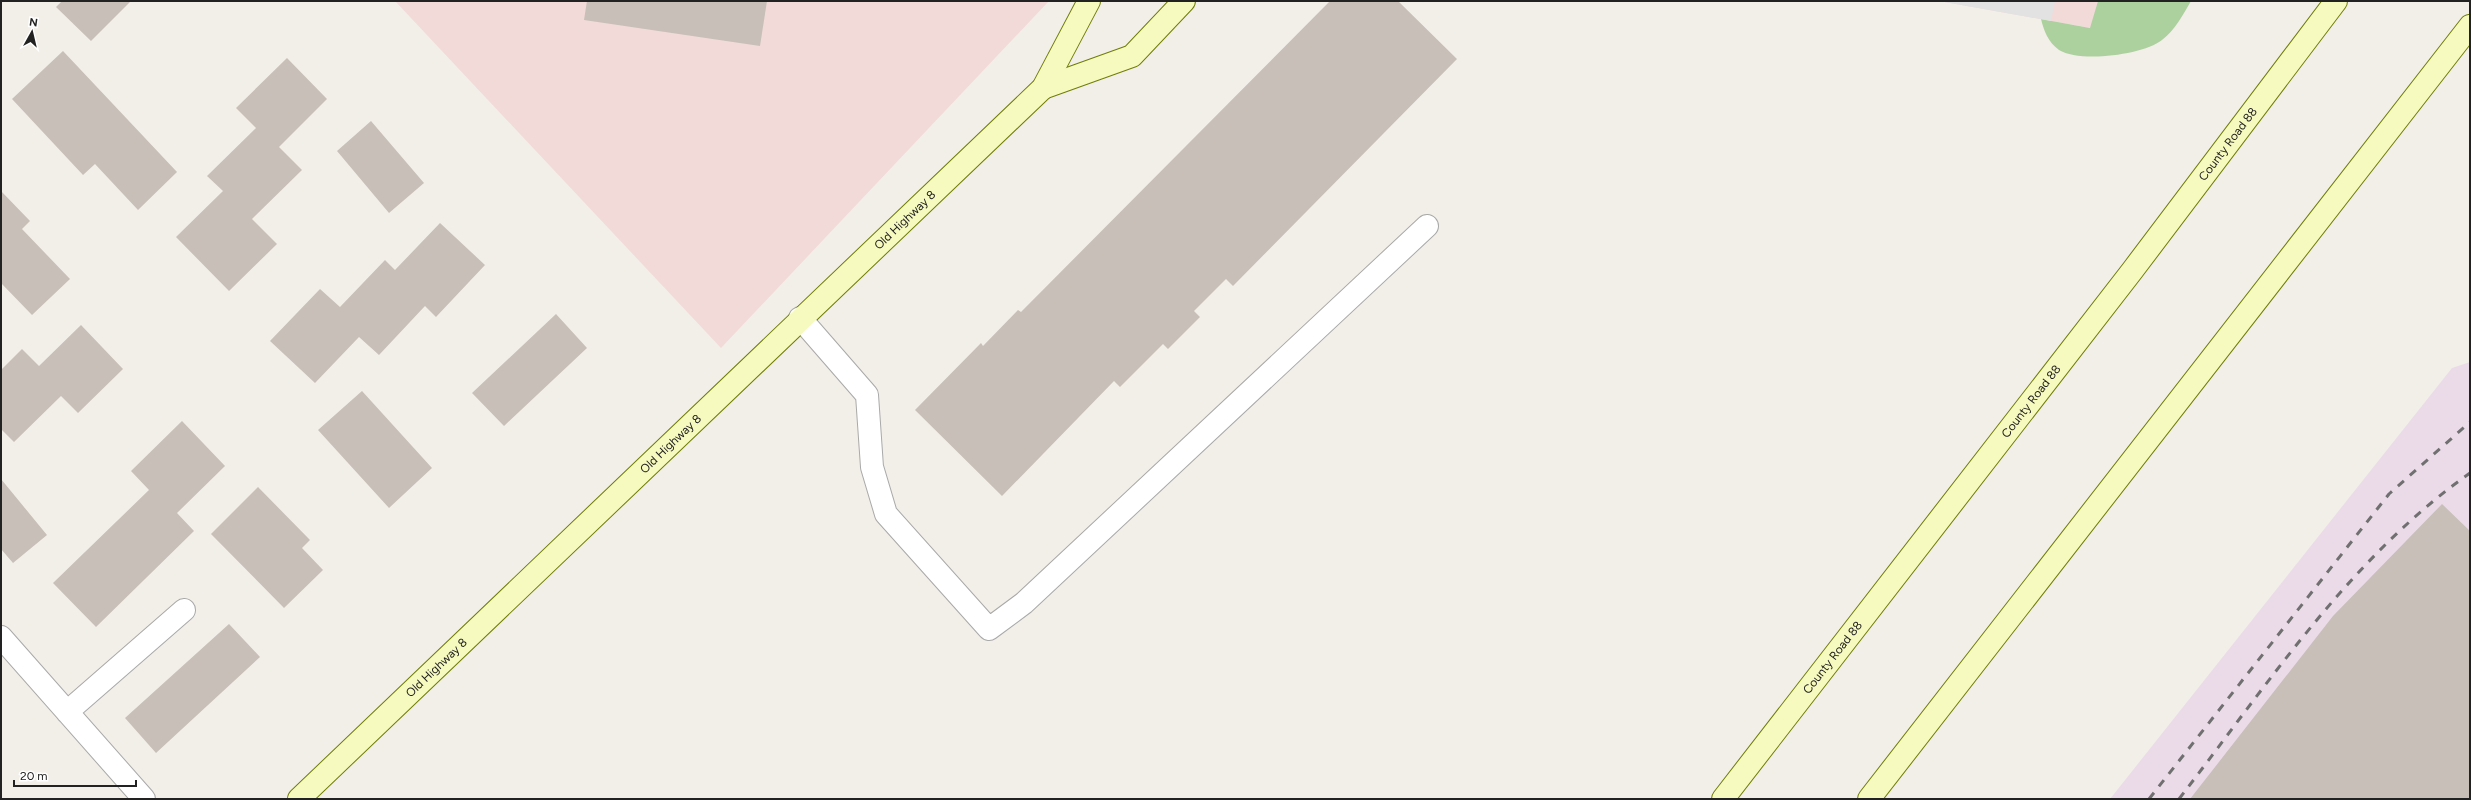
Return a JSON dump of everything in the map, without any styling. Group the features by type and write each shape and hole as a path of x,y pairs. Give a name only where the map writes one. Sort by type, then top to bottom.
{"main road":[{"name":"Old Highway 8","path":"298,799 800,318 1043,88 1089,1"},
{"name":"Old Highway 8","path":"1043,88 1132,56 1184,1"},
{"name":"County Road 88","path":"1723,799 2132,271 2336,1"},
{"path":"1869,799 2470,26"}],"lane":[{"path":"800,318 867,395 872,467 886,514 989,629 1029,598 1427,226"},
{"path":"67,712 184,610"},
{"path":"1,637 144,799"}],"shaded area":[{"path":"395,1 1049,1 721,348"},
{"path":"1939,1 2098,1 2091,28"},
{"path":"1939,1 2055,1 2051,21"},
{"path":"2470,362 2470,799 2110,799 2452,368"}],"green space":[{"path":"2098,1 2191,1 2167,36 2153,45 2141,50 2111,56 2096,57 2069,54 2055,47 2047,36 2041,19 2090,28"}],"building":[{"path":"62,1 131,1 91,41 56,7"},
{"path":"587,1 767,1 760,46 584,20"},
{"path":"1330,1 1398,1 1457,59 1233,286 1226,279 1194,311 1200,317 1168,349 1163,344 1120,387 1114,381 1002,496 915,410 981,343 983,346 1018,310 1021,312"},
{"path":"63,51 177,172 138,210 95,164 83,175 12,99"},
{"path":"287,58 327,99 279,147 302,170 252,219 277,244 229,291 176,237 223,191 207,176 256,128 236,108"},
{"path":"371,121 424,183 389,213 337,151"},
{"path":"1,191 30,221 22,229 70,279 32,315 1,283"},
{"path":"440,223 485,265 436,317 425,306 379,355 359,337 315,383 270,341 320,289 340,307 385,260 395,270"},
{"path":"556,314 587,348 504,426 472,393"},
{"path":"81,325 123,369 78,413 61,396 14,442 1,429 1,370 22,349 39,366"},
{"path":"362,391 432,468 389,508 318,430"},
{"path":"182,421 225,466 177,513 194,531 96,627 53,583 149,490 131,471"},
{"path":"1,479 47,535 13,563 1,549"},
{"path":"258,487 310,540 302,548 323,570 284,608 211,534"},
{"path":"2442,504 2470,531 2470,799 2190,799 2333,616"},
{"path":"229,624 260,657 156,753 125,718"}],"railway":[{"path":"2149,799 2389,494 2470,422"},
{"path":"2179,799 2278,668 2349,583 2387,543 2427,506 2470,473"}]}
